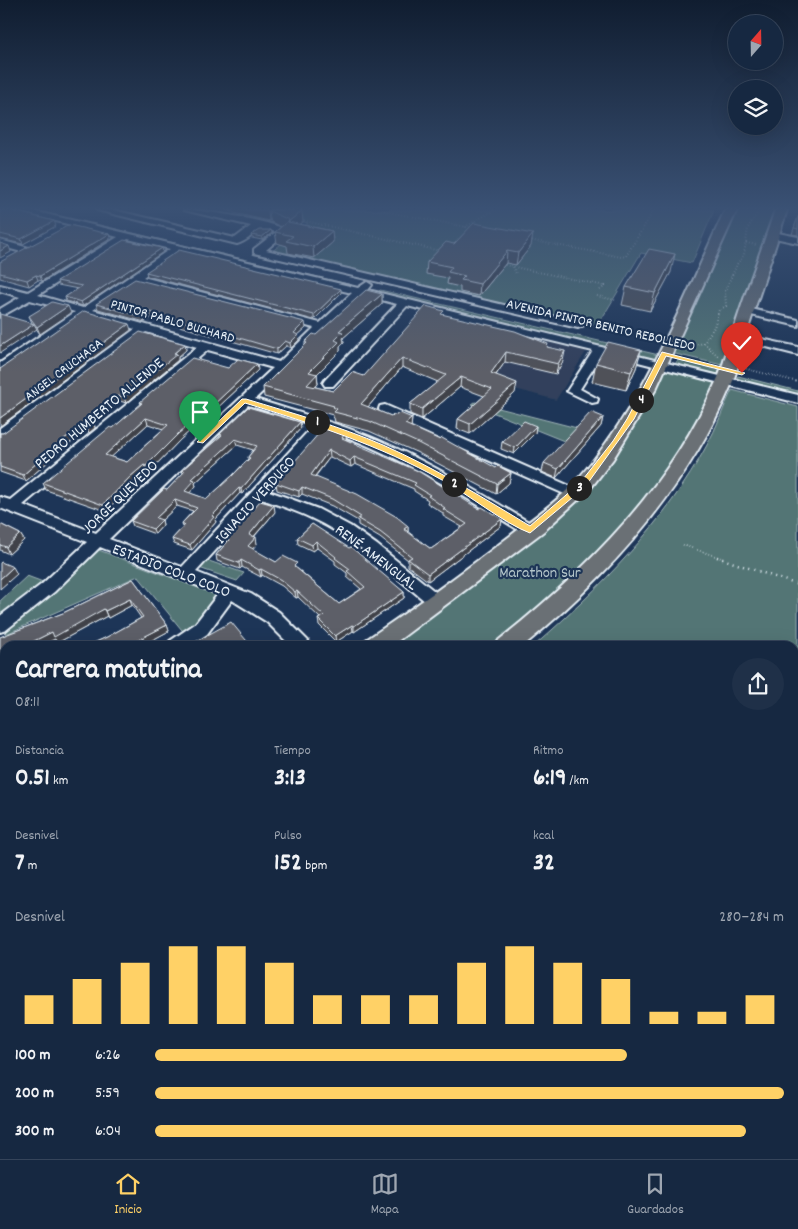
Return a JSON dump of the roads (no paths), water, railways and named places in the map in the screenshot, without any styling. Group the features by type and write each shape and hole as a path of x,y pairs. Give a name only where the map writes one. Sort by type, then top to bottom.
{"main road":[{"path":"381,641 436,602 530,530 574,493 623,431 664,354 706,264"},
{"path":"513,641 570,593 644,517 670,482 697,440 730,370 739,336 763,264"}],"street":[{"path":"0,314 81,264"},
{"path":"0,368 155,264"},
{"name":"AVENIDA PINTOR BENITO REBOLLEDO","path":"253,264 637,347"},
{"name":"AVENIDA PINTOR BENITO REBOLLEDO","path":"273,264 363,288 405,302 460,315 457,322 569,349 580,344 600,349 664,354 798,388"},
{"path":"315,264 578,325"},
{"path":"134,278 322,327"},
{"name":"PINTOR PABLO BUCHARD","path":"0,288 280,366"},
{"name":"JORGE QUEVEDO","path":"0,625 38,597 363,288"},
{"path":"329,383 405,302"},
{"path":"747,311 798,323"},
{"name":"ANGEL CRUCHAGA","path":"0,434 144,328"},
{"path":"739,336 798,351"},
{"name":"PEDRO HUMBERTO ALLENDE","path":"6,504 206,345"},
{"path":"592,399 573,391 600,349"},
{"name":"AVENIDA PINTOR BENITO REBOLLEDO","path":"730,370 798,399"},
{"path":"244,400 322,424 374,444 432,471 530,530"},
{"path":"385,409 574,493"},
{"name":"IGNACIO VERDUGO","path":"186,573 322,424"},
{"name":"RENÉ AMENGUAL","path":"259,493 311,512 343,528 436,602"},
{"name":"ESTADIO COLO COLO","path":"6,504 229,591 252,602 273,617 297,641"},
{"path":"183,641 201,629 229,591"}],"park label":[{"name":"Marathon Sur","path":"540,571"}]}
